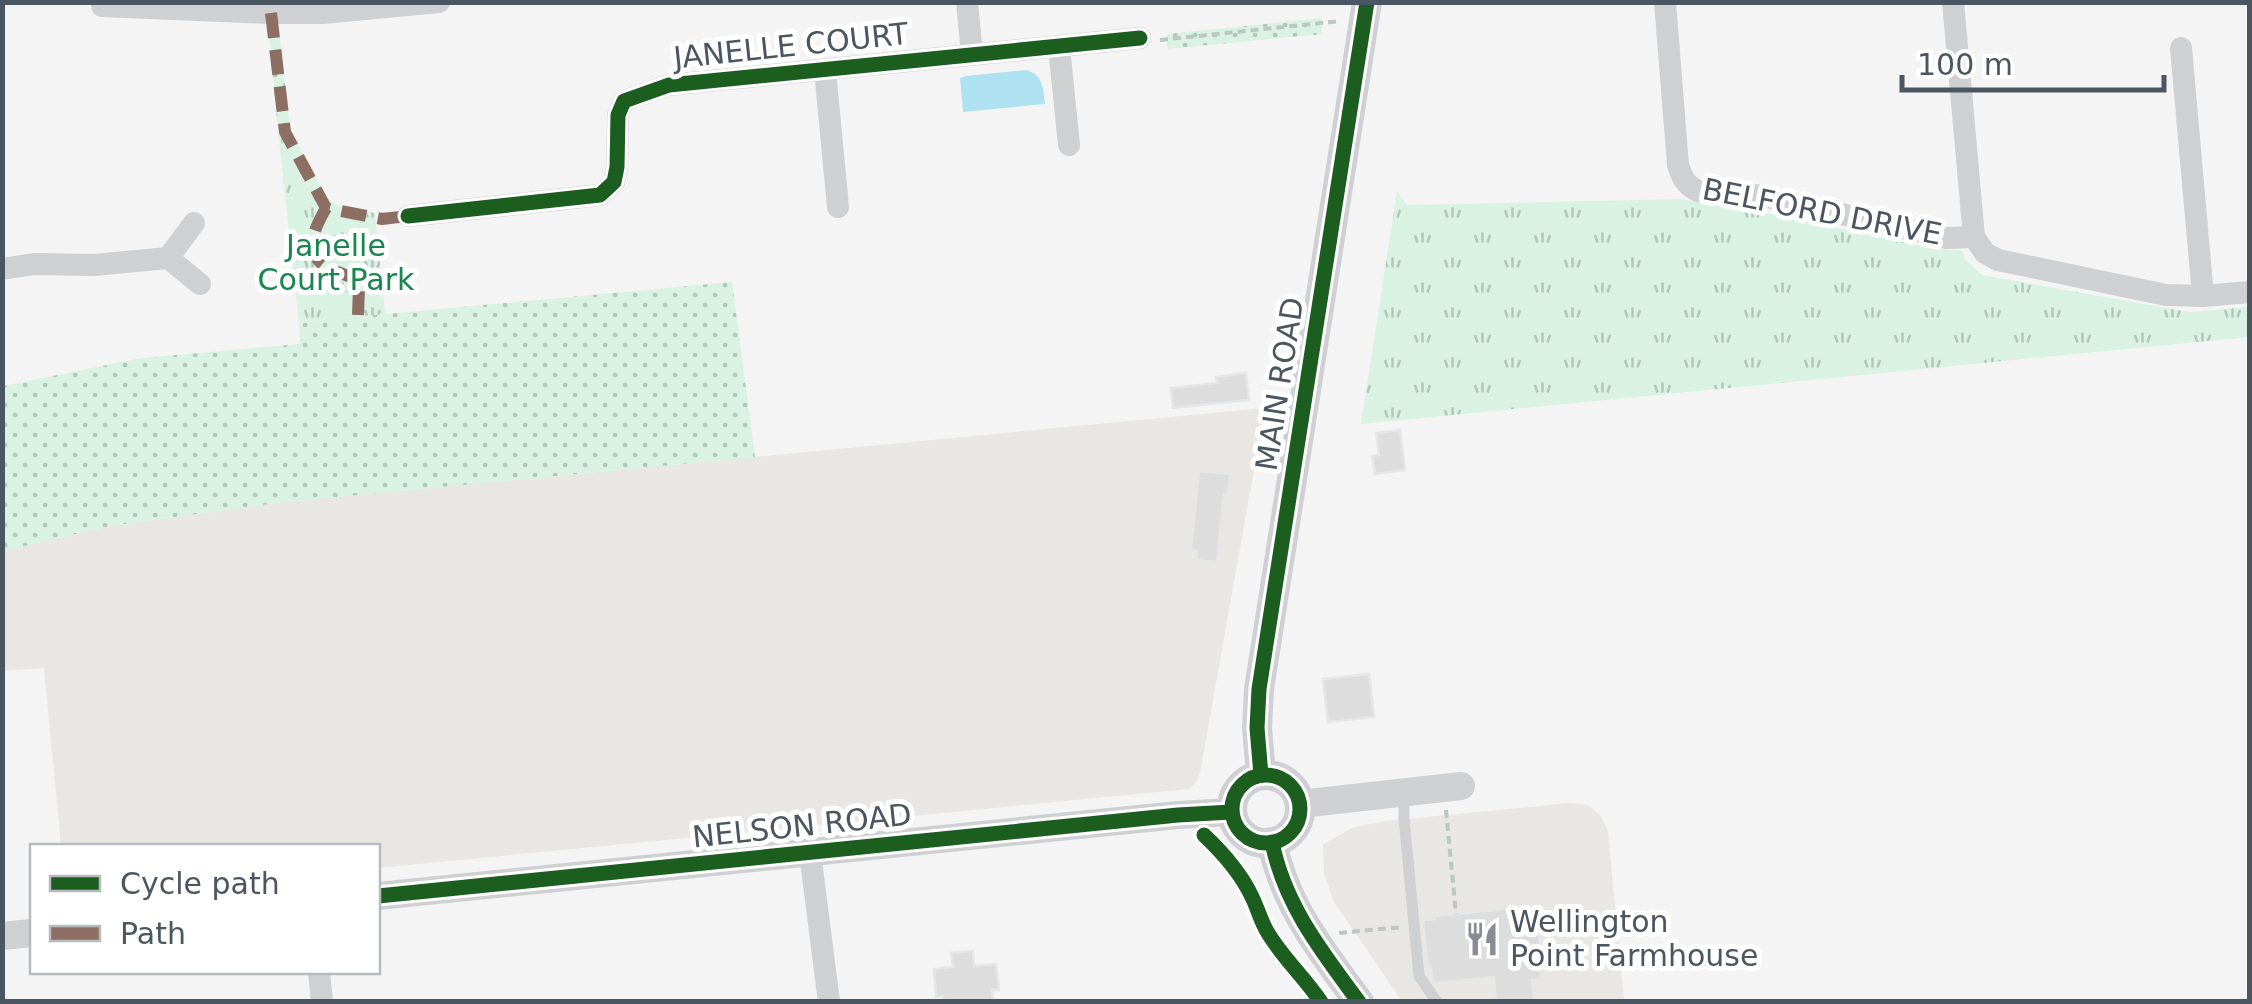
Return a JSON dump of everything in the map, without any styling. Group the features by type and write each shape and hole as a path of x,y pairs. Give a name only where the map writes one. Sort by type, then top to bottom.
{"main road":[{"name":"MAIN ROAD","path":"1261,775 1259,689 1367,2"},
{"path":"1261,775 1282,778 1300,804 1296,824 1282,839 1272,842 1250,839 1240,832 1231,812 1236,792 1251,778 1261,775"},
{"path":"1272,842 1290,900 1359,1002"}],"street":[{"path":"102,6 306,13 438,2"},
{"path":"967,2 972,55"},
{"name":"BELFORD DRIVE","path":"1665,2 1678,165 1689,187 1764,196 1946,238 1974,238 1985,253 1998,260 2166,295 2250,292"},
{"path":"1953,2 1974,238"},
{"name":"JANELLE COURT","path":"408,216 600,195 614,182 618,115 624,100 669,85 1140,38"},
{"path":"1058,47 1070,145"},
{"path":"2181,48 2203,296"},
{"path":"825,70 838,208"},
{"path":"168,258 194,223"},
{"path":"2,270 34,264 94,265 168,258 200,284"},
{"path":"1300,804 1404,793 1454,798"},
{"name":"NELSON ROAD","path":"380,896 1231,812"},
{"path":"810,853 829,1002"},
{"path":"2,936 30,933"},
{"path":"319,974 322,1002"}],"lane":[{"path":"1404,793 1419,976 1437,1002"}],"path":[{"path":"1140,38 1158,40 1341,21"},
{"path":"1454,798 1456,914"},
{"path":"1204,835 1227,857 1252,894 1274,943 1321,1002"},
{"path":"1338,933 1414,926"}],"shaded area":[{"path":"1265,408 1200,773 1189,789 380,868 380,844 61,844 44,668 3,671 2,551 110,526 284,502"},
{"path":"1569,803 1588,805 1601,816 1608,831 1624,1001 1402,1001 1334,902 1324,873 1323,845 1351,828 1385,821"}],"green space":[{"path":"1322,18 1322,34 1168,49 1166,34"},
{"path":"279,30 290,130 278,131 269,31"},
{"name":"Janelle Court Park","path":"290,130 326,196 336,205 375,213 385,314 299,322 278,131"},
{"path":"1397,191 1407,205 1681,199 1761,212 1931,248 1963,251 1965,259 1982,275 2189,312 2249,307 2249,337 1361,424"},
{"path":"732,282 755,457 284,502 110,526 3,551 3,386 142,358 300,344 299,322"}],"water":[{"path":"1026,70 1039,78 1045,104 963,112 960,78"}],"building":[{"path":"1246,373 1249,400 1173,408 1171,388 1217,383 1216,377"},
{"path":"1400,430 1405,470 1375,474 1372,456 1379,455 1376,433"},
{"path":"1199,471 1230,474 1228,494 1224,494 1217,562 1196,560 1197,551 1191,550"},
{"path":"1369,674 1374,717 1328,722 1323,679"},
{"name":"Wellington Point Farmhouse","path":"1536,906 1541,979 1532,980 1534,1000 1496,1002 1494,977 1435,983 1432,979 1423,920"},
{"path":"973,951 974,966 996,964 999,990 992,990 993,1002 943,1002 943,996 936,997 934,969 953,967 951,953"}],"marked path":[{"path":"271,13 285,132 326,208 382,219 408,216"},
{"path":"326,208 313,238 314,253 325,266 356,280 358,315"}],"cycle path":[{"path":"1261,775 1259,689 1367,2"},
{"path":"408,216 600,195 614,182 618,115 624,101 669,85 1140,38"},
{"path":"1266,775 1290,785 1300,809 1290,833 1266,843 1242,833 1232,809 1242,785 1266,775"},
{"path":"380,896 1231,812"},
{"path":"1204,835 1237,872 1268,933 1321,1002"},
{"path":"1272,842 1295,907 1359,1002"}],"place":[{"name":"Wellington Point Farmhouse","path":"1482,939"}]}
